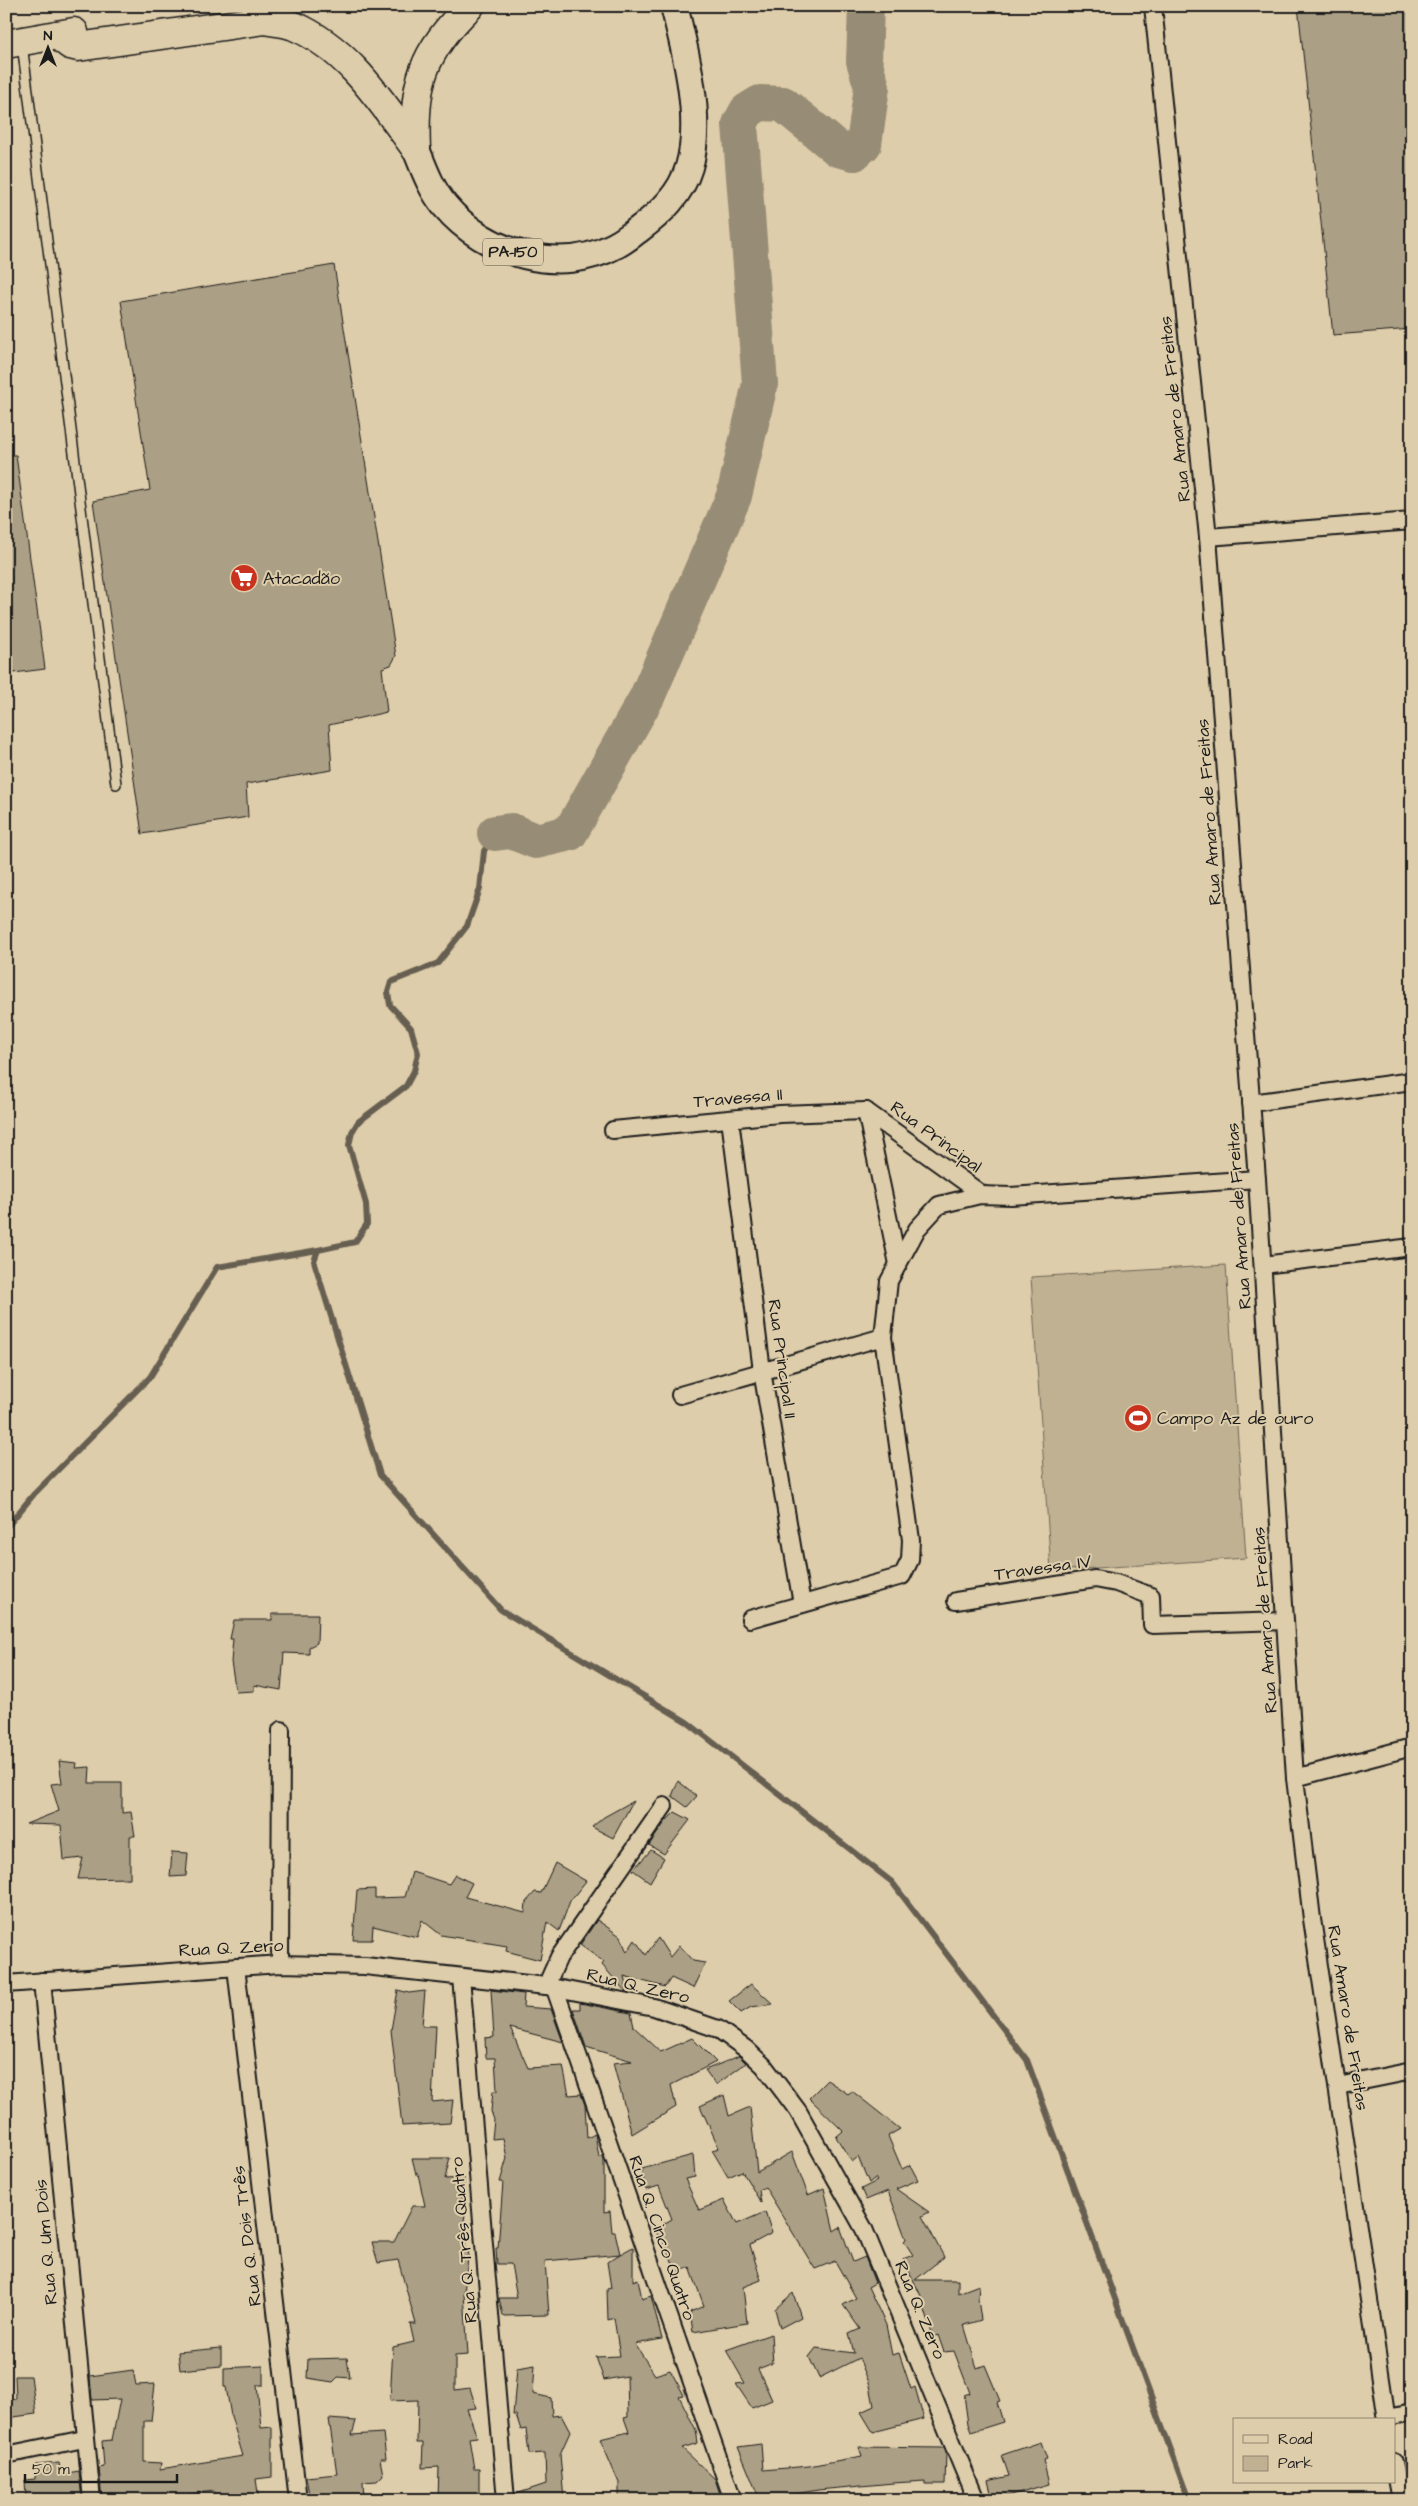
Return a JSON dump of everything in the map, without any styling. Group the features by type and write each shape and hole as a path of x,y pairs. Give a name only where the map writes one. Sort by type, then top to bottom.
{"highway":[{"path":"14,42 224,6"},
{"path":"416,149 415,108 424,67 446,31 470,6"},
{"path":"56,35 78,47 264,20 293,25 320,40 348,64 368,85 416,149"}],"main road":[{"name":"PA-150","path":"416,149 433,188 459,221 494,245 513,252 555,259 583,256 616,245 668,206 683,184 694,146 694,112 684,46 674,6"}],"street":[{"name":"Rua Amaro de Freitas","path":"1153,6 1208,537 1257,1179 1295,1778 1312,1919 1387,2418"},
{"path":"1208,537 1412,521"},
{"path":"1251,1104 1412,1081"},
{"path":"866,1111 898,1264"},
{"name":"Travessa II","path":"613,1130 730,1119 866,1111"},
{"name":"Rua Principal","path":"866,1111 983,1195"},
{"name":"Rua Principal II","path":"730,1119 762,1371 802,1604"},
{"path":"750,1618 902,1576 910,1560 911,1540 882,1337 889,1282 917,1229 939,1205 983,1195 1011,1196 1257,1179"},
{"path":"1263,1265 1412,1247"},
{"path":"680,1394 882,1337"},
{"name":"Travessa IV","path":"956,1601 1095,1579 1116,1583 1151,1596 1152,1625 1285,1621"},
{"path":"280,1964 281,1730"},
{"path":"1295,1778 1412,1747"},
{"path":"551,1987 559,1957 664,1806"},
{"name":"Rua Q. Zero","path":"6,1984 280,1964 365,1966 551,1987 654,2007 718,2029 746,2049 764,2066 798,2111 864,2229 976,2500"},
{"name":"Rua Q. Dois Três","path":"236,1968 298,2500"},
{"name":"Rua Q. Três Quatro","path":"461,1977 506,2500"},
{"name":"Rua Q. Um Dois","path":"42,1981 84,2438 92,2500"},
{"name":"Rua Q. Cinco Quatro","path":"551,1987 733,2500"},
{"path":"1338,2086 1412,2071"},
{"path":"1391,2418 1412,2413"},
{"path":"6,2455 84,2438"},
{"path":"1396,2473 1401,2500"}],"lane":[{"path":"14,42 116,784"}],"green space":[{"name":"Campo Az de ouro","path":"1226,1265 1246,1558 1051,1571 1031,1277"}],"building":[{"path":"1298,6 1412,6 1412,329 1333,335"},
{"name":"Atacadão","path":"334,265 396,656 391,665 382,668 387,712 329,725 332,770 246,784 248,817 142,834 93,501 150,490 121,301"},
{"path":"6,455 16,455 45,669 6,674"},
{"path":"272,1614 318,1614 317,1643 309,1647 309,1654 284,1653 281,1690 254,1685 254,1691 236,1692 231,1662 233,1639 230,1639 234,1620 272,1620"},
{"path":"59,1761 77,1763 76,1768 90,1767 89,1783 122,1783 122,1813 131,1812 135,1836 130,1836 130,1878 78,1879 83,1858 64,1860 61,1825 26,1824 59,1811 51,1784 62,1783"},
{"path":"678,1781 697,1796 687,1807 672,1796"},
{"path":"633,1801 613,1838 592,1827 604,1817"},
{"path":"675,1812 690,1820 664,1854 649,1845"},
{"path":"651,1850 664,1858 650,1882 633,1870"},
{"path":"172,1852 188,1853 186,1876 170,1877"},
{"path":"555,1863 586,1881 570,1901 559,1931 547,1922 540,1960 506,1951 507,1946 441,1935 422,1920 417,1937 373,1926 372,1940 353,1940 357,1890 375,1889 375,1898 405,1897 412,1872 449,1884 455,1875 472,1883 465,1897 525,1913 526,1902 535,1892 541,1893"},
{"path":"597,1920 620,1936 627,1952 635,1940 646,1955 658,1938 670,1957 679,1946 693,1961 705,1963 693,1988 671,1978 665,1987 624,1976 627,1992 625,1991 602,1965 604,1962 580,1945"},
{"path":"751,1984 773,2004 751,2007 741,2013 729,2001"},
{"path":"398,1990 409,1993 425,1991 422,2026 436,2026 432,2102 453,2100 450,2123 402,2126 391,2030"},
{"path":"491,1990 524,1994 523,2007 551,2009 563,2042 510,2028 528,2068 563,2066 569,2095 581,2094 585,2105 587,2138 595,2134 599,2157 603,2157 604,2161 604,2212 610,2211 612,2232 615,2232 620,2254 545,2261 549,2315 503,2316 499,2298 517,2298 511,2264 497,2264 496,2248 498,2248 503,2182 500,2182 507,2158 503,2138 492,2139 494,2120 491,2111 493,2091 497,2091 495,2058 486,2058 485,2038 494,2037"},
{"path":"580,2003 631,2013 634,2027 661,2052 692,2038 716,2062 671,2085 676,2107 632,2134 613,2063 632,2061 586,2047 573,2009 580,2009"},
{"path":"739,2056 746,2063 716,2085 705,2070"},
{"path":"827,2080 848,2094 852,2091 900,2129 888,2136 902,2169 910,2165 918,2180 896,2189 929,2212 922,2216 944,2257 915,2280 958,2280 958,2293 979,2285 978,2299 981,2320 964,2325 977,2368 985,2365 1000,2401 997,2402 1003,2422 971,2432 964,2395 970,2393 954,2351 944,2352 938,2335 933,2337 924,2307 926,2306 903,2259 913,2255 904,2241 906,2239 888,2191 866,2200 861,2189 877,2181 875,2178 869,2183 858,2157 852,2162 836,2137 843,2131 809,2098"},
{"path":"724,2095 729,2116 750,2107 757,2172 792,2152 808,2195 824,2188 834,2231 840,2227 853,2262 865,2257 875,2283 868,2287 886,2325 892,2355 899,2353 911,2389 915,2387 924,2419 873,2432 861,2412 874,2406 870,2385 859,2358 819,2378 809,2357 816,2348 854,2353 849,2334 860,2329 843,2305 856,2298 835,2261 815,2269 765,2187 759,2190 761,2203 742,2171 728,2177 712,2150 719,2148 700,2106"},
{"path":"693,2155 695,2177 685,2179 699,2210 724,2200 737,2224 765,2212 772,2233 750,2245 761,2280 743,2287 747,2323 693,2332 690,2312 704,2306 690,2267 677,2273 663,2240 656,2233 660,2231 658,2227 672,2219 659,2186 646,2190 641,2169"},
{"path":"412,2158 450,2158 445,2179 464,2178 463,2205 466,2205 462,2238 466,2238 465,2249 469,2249 464,2293 468,2355 455,2356 455,2390 470,2388 476,2408 467,2409 477,2437 469,2438 474,2469 479,2469 479,2500 438,2500 439,2467 422,2468 423,2443 417,2443 418,2400 390,2401 393,2347 414,2342 410,2324 416,2324 398,2260 378,2263 372,2242 394,2242 412,2206 425,2206 418,2174 416,2174"},
{"path":"633,2247 633,2281 638,2279 642,2299 651,2296 662,2339 635,2344 655,2375 670,2370 684,2395 679,2396 696,2430 698,2443 682,2448 715,2479 722,2500 619,2500 619,2483 600,2439 629,2432 624,2418 628,2417 627,2376 604,2380 596,2357 620,2356 614,2318 608,2320 607,2289 611,2288 607,2262"},
{"path":"793,2293 801,2317 780,2328 775,2309"},
{"path":"771,2334 773,2363 758,2369 772,2400 752,2408 736,2384 745,2383 726,2350"},
{"path":"221,2348 221,2366 180,2370 178,2352"},
{"path":"347,2358 350,2378 338,2377 333,2382 307,2378 308,2359"},
{"path":"535,2365 533,2394 551,2398 552,2416 561,2415 570,2432 560,2454 564,2500 516,2500 516,2494 546,2484 545,2453 529,2454 526,2429 521,2430 516,2415 513,2415 517,2368"},
{"path":"263,2366 263,2385 257,2385 261,2428 272,2427 272,2477 256,2479 259,2500 217,2500 214,2491 190,2494 189,2500 102,2500 99,2468 104,2467 102,2441 112,2440 120,2399 92,2400 90,2376 133,2370 136,2385 155,2384 151,2421 144,2421 144,2462 161,2463 160,2469 243,2456 231,2416 226,2387 224,2387 224,2368"},
{"path":"15,2376 31,2376 36,2414 6,2418 6,2400 16,2399"},
{"path":"329,2419 356,2421 352,2435 383,2433 386,2459 380,2459 383,2475 377,2481 363,2482 364,2500 310,2500 306,2477 337,2474"},
{"path":"1041,2442 1047,2459 1043,2460 1049,2484 993,2500 988,2481 1009,2476 1002,2455"},
{"path":"761,2444 763,2470 809,2466 862,2456 859,2447 944,2448 946,2453 945,2484 925,2484 925,2481 893,2483 818,2490 760,2500 738,2447"},
{"path":"59,2463 61,2474 79,2471 82,2500 26,2500 25,2480 35,2479 36,2465"}],"waterway":[{"path":"495,833 511,831 536,841 570,833 647,697 734,496 760,384 740,124 747,111 760,103 783,104 838,149 854,153 864,144 872,87 864,61 866,6"},
{"path":"495,833 484,851 480,889 467,926 438,963 391,982 388,992 390,1005 411,1028 418,1053 414,1071 406,1086 358,1122 352,1132 349,1145 366,1204 367,1224 355,1242 318,1250 314,1261 380,1475 501,1610 687,1722 892,1882 1027,2060 1189,2500"},
{"path":"6,1528 34,1494 150,1377 217,1267 318,1250"}],"place":[{"name":"Atacadão","path":"244,578"},
{"name":"Campo Az de ouro","path":"1138,1418"}]}
